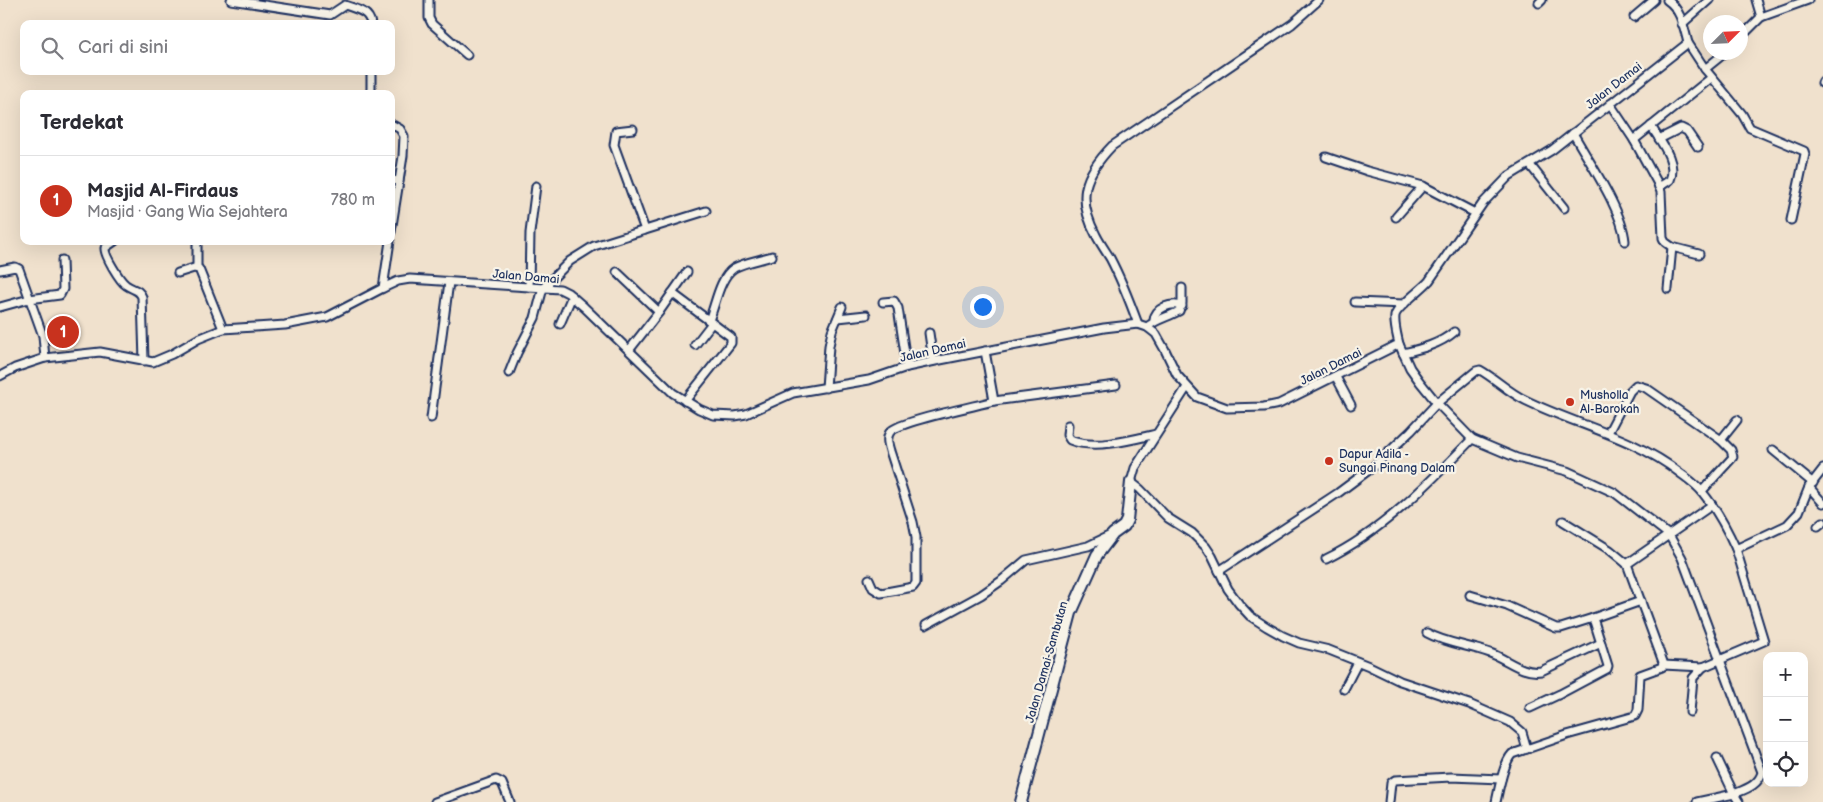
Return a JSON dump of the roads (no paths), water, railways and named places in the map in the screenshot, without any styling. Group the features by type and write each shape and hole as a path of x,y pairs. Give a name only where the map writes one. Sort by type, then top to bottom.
{"street":[{"path":"231,0 255,2 330,15 346,3 366,13 370,20"},
{"path":"429,0 429,18 432,24 467,55"},
{"path":"1138,324 1124,287 1110,258 1095,234 1084,204 1086,181 1096,162 1112,146 1292,24 1319,0"},
{"path":"1634,17 1654,0"},
{"path":"1667,0 1676,9 1688,43 1750,128 1804,151 1805,154 1791,220"},
{"path":"1682,24 1708,0"},
{"path":"1756,0 1761,17"},
{"path":"1748,30 1761,17 1806,0"},
{"name":"Jalan Damai","path":"1404,304 1422,289 1482,203 1509,176 1552,150 1688,43"},
{"path":"1706,69 1717,60"},
{"path":"371,75 371,90"},
{"path":"1634,140 1712,78"},
{"path":"1610,104 1634,140 1659,187 1663,238 1672,247 1699,254"},
{"path":"395,126 400,129 404,136 403,156 395,180"},
{"path":"1652,126 1665,149 1672,167 1670,180 1659,187"},
{"path":"1659,139 1681,128 1687,131 1698,147"},
{"path":"633,129 616,131 614,145 644,230"},
{"path":"1573,133 1616,210 1624,227 1625,241"},
{"path":"1326,157 1367,171 1423,186 1475,214"},
{"path":"1530,164 1564,208"},
{"path":"529,287 530,233 536,186"},
{"path":"1396,217 1423,186"},
{"path":"509,373 534,318 543,288 570,261 594,246 706,211"},
{"path":"110,245 105,248 105,254 124,284 137,290 142,297 144,361"},
{"path":"197,245 197,268 223,329"},
{"path":"383,288 389,245"},
{"path":"1668,289 1672,247"},
{"path":"695,345 710,322 723,282 729,272 740,265 772,256"},
{"path":"0,307 29,299 60,295 62,293 62,260"},
{"path":"0,270 10,267 18,269 43,336 45,358"},
{"path":"178,273 197,268"},
{"path":"617,272 659,312"},
{"path":"630,349 687,272"},
{"name":"Jalan Damai","path":"0,376 15,368 45,358 100,352 153,362 198,339 223,329 285,325 327,317 398,281 410,279 560,289 572,296 630,349 664,384 685,401 713,415 735,416 760,409 792,393 869,380 933,361 1104,328 1138,324 1147,327 1156,334 1177,375 1186,387 1197,396 1227,408 1264,407 1279,404 1399,344"},
{"path":"431,418 449,282"},
{"path":"1147,327 1154,320 1168,317 1179,311 1182,306 1182,288"},
{"path":"672,292 731,337 732,342 685,401"},
{"path":"560,324 572,296"},
{"path":"883,302 894,301 898,308 908,367"},
{"path":"1355,302 1404,304"},
{"path":"1404,304 1395,314 1399,344 1410,368 1437,403 1472,439 1516,458 1568,471 1615,493 1669,535 1682,558 1762,772 1760,779 1753,785 1734,794 1697,802"},
{"path":"826,388 829,346 842,307"},
{"path":"838,318 866,315"},
{"path":"1403,353 1434,344 1448,338 1454,332"},
{"path":"929,333 933,361"},
{"path":"985,351 994,401"},
{"path":"1219,571 1338,493 1373,467 1412,432 1437,403 1476,371 1480,370 1500,386 1525,400 1608,433 1655,455 1671,465 1702,491 1726,526 1736,549 1764,641 1702,667 1663,665 1659,668 1642,672 1640,675 1638,710 1635,716 1567,735 1512,754 1509,757 1501,779 1496,802"},
{"path":"1336,377 1351,405"},
{"path":"869,579 873,588 881,593 913,587 916,584 915,530 890,451 887,439 890,431 924,418 994,401 1116,385"},
{"path":"1608,433 1630,391 1636,385 1646,388 1721,440 1731,450 1733,457 1702,491"},
{"path":"1186,387 1135,468 1131,482 1168,518 1192,533 1206,547 1228,589 1250,616 1283,636 1329,650 1400,681 1469,704 1510,722 1522,732 1527,749"},
{"path":"1721,440 1737,420"},
{"path":"1068,425 1067,435 1070,440 1078,443 1114,443 1156,434"},
{"path":"1326,559 1377,528 1472,439"},
{"path":"1772,450 1811,485 1823,503"},
{"path":"1736,549 1787,525 1798,512 1811,485 1823,469"},
{"name":"Jalan Damai-Sambutan","path":"1021,802 1072,613 1097,556 1114,534 1124,526 1127,520 1131,482"},
{"path":"1627,564 1712,505"},
{"path":"1563,520 1627,564 1663,665"},
{"path":"926,626 981,595 1026,560 1088,546 1114,534"},
{"path":"1470,595 1507,606 1556,628 1641,602"},
{"path":"1530,708 1607,669 1593,618"},
{"path":"1427,633 1450,643 1491,653 1525,670 1534,672 1546,669 1601,643"},
{"path":"1344,689 1358,662"},
{"path":"1690,712 1694,678 1702,667"},
{"path":"1717,758 1739,802"},
{"path":"1389,802 1391,783 1395,780 1452,777 1501,779"},
{"path":"435,802 496,780 502,783 510,802"}],"place":[{"name":"Masjid Al-Firdaus","path":"63,332"},
{"name":"Musholla Al-Barokah","path":"1570,402"},
{"name":"Dapur Adila - Sungai Pinang Dalam","path":"1329,461"}]}
